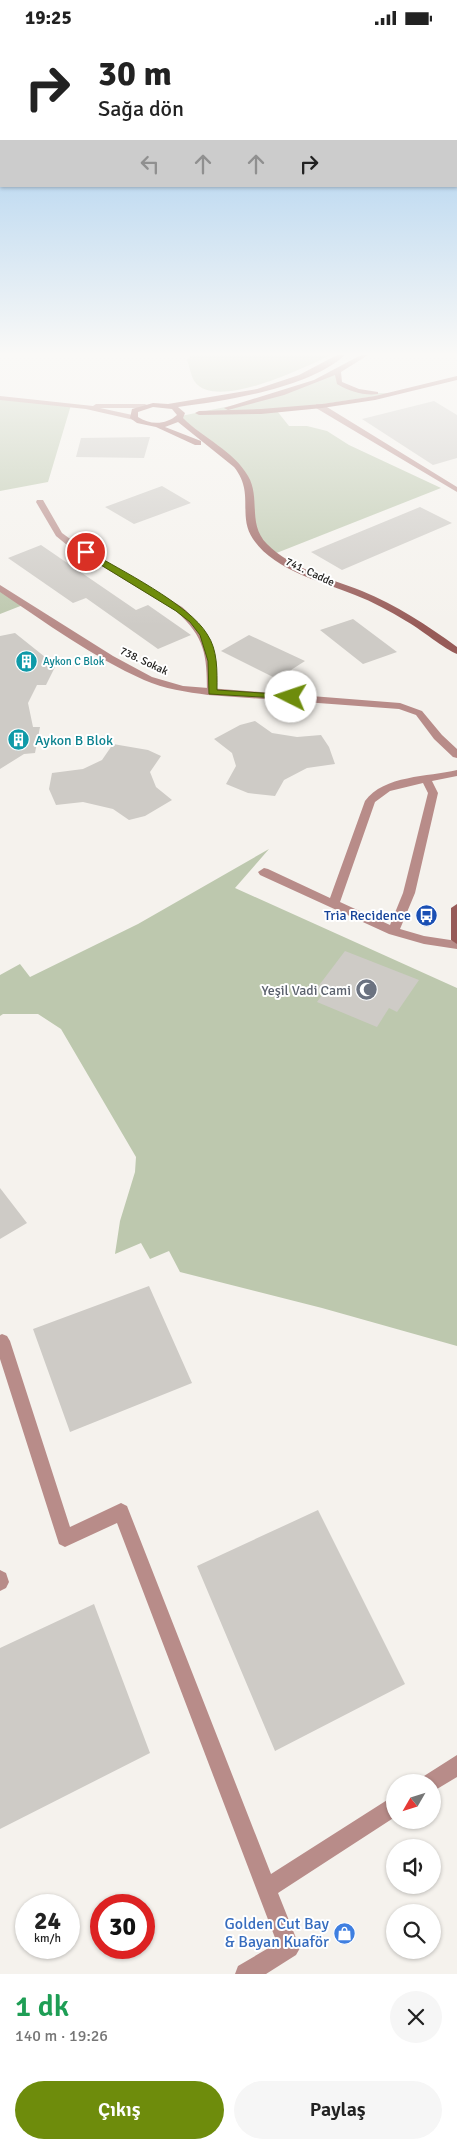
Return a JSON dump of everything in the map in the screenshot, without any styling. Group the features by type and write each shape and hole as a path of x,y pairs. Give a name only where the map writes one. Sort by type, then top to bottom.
{"street":[{"name":"741. Cadde","path":"204,445 216,451"},
{"name":"741. Cadde","path":"210,445 232,462 248,482 250,493 249,519 263,545 296,568 389,608 419,625 457,651"},
{"path":"384,445 457,490"},
{"path":"40,502 59,534 178,609 193,621 204,635 212,661 212,692"},
{"name":"738. Sokak","path":"0,588 23,605 102,654 148,679 182,689 400,706 419,713 438,737 457,755"},
{"path":"334,904 370,801 374,795 390,787 457,773"},
{"path":"393,931 409,893 433,793 426,780"},
{"path":"264,872 393,931 424,940 457,945"},
{"path":"457,908 457,940"},
{"path":"2,1341 65,1538 121,1512 289,1948 246,1974"},
{"path":"441,1776 457,1765"},
{"path":"266,1889 386,1811"}],"green space":[{"path":"0,445 59,445 48,482 0,491"},
{"path":"209,445 350,445 441,488 274,554 254,532 242,472"},
{"path":"0,588 23,605 0,614"},
{"path":"269,849 235,888 457,988 457,1346 322,1308 180,1272 169,1251 150,1259 141,1243 115,1254 120,1221 135,1172 136,1157 61,1029 38,1014 3,1014 0,1016 0,975 20,964 30,977 138,924"}],"building":[{"path":"79,445 148,445 144,458 76,457"},
{"path":"403,445 457,445 457,458 433,465"},
{"path":"162,486 191,503 134,524 105,507"},
{"path":"420,507 452,523 342,570 311,552"},
{"path":"41,545 136,610 148,605 191,635 158,649 86,598 73,603 8,558"},
{"path":"353,619 397,652 363,664 320,630"},
{"path":"15,633 45,657 58,661 46,685 37,685 28,703 33,727 40,727 35,753 24,754 0,769 0,636"},
{"path":"249,635 305,661 277,679 221,651"},
{"path":"255,721 272,733 297,737 321,735 329,747 335,764 307,768 284,780 275,796 248,793 226,784 236,766 232,753 214,739 240,725"},
{"path":"113,744 148,750 161,756 150,772 156,787 172,800 145,816 129,820 113,809 83,802 56,805 49,789 52,773 83,769 102,760"},
{"name":"Yeşil Vadi Cami","path":"345,951 419,980 397,1012 389,1008 377,1027 317,1002 325,991 317,988"},
{"path":"0,1188 27,1223 0,1239"},
{"path":"149,1286 192,1383 70,1432 33,1329"},
{"path":"318,1510 405,1684 275,1751 197,1566"},
{"path":"94,1604 150,1753 0,1829 0,1648"}],"place":[{"name":"Aykon C Blok","path":"27,661"},
{"name":"Aykon B Blok","path":"19,740"},
{"name":"Tria Recidence","path":"427,915"},
{"name":"Yeşil Vadi Cami","path":"367,990"},
{"name":"Golden Cut Bay & Bayan Kuaför","path":"345,1933"}],"route":[{"path":"86,552 178,609 193,621 204,635 212,661 212,692 291,697"}]}
